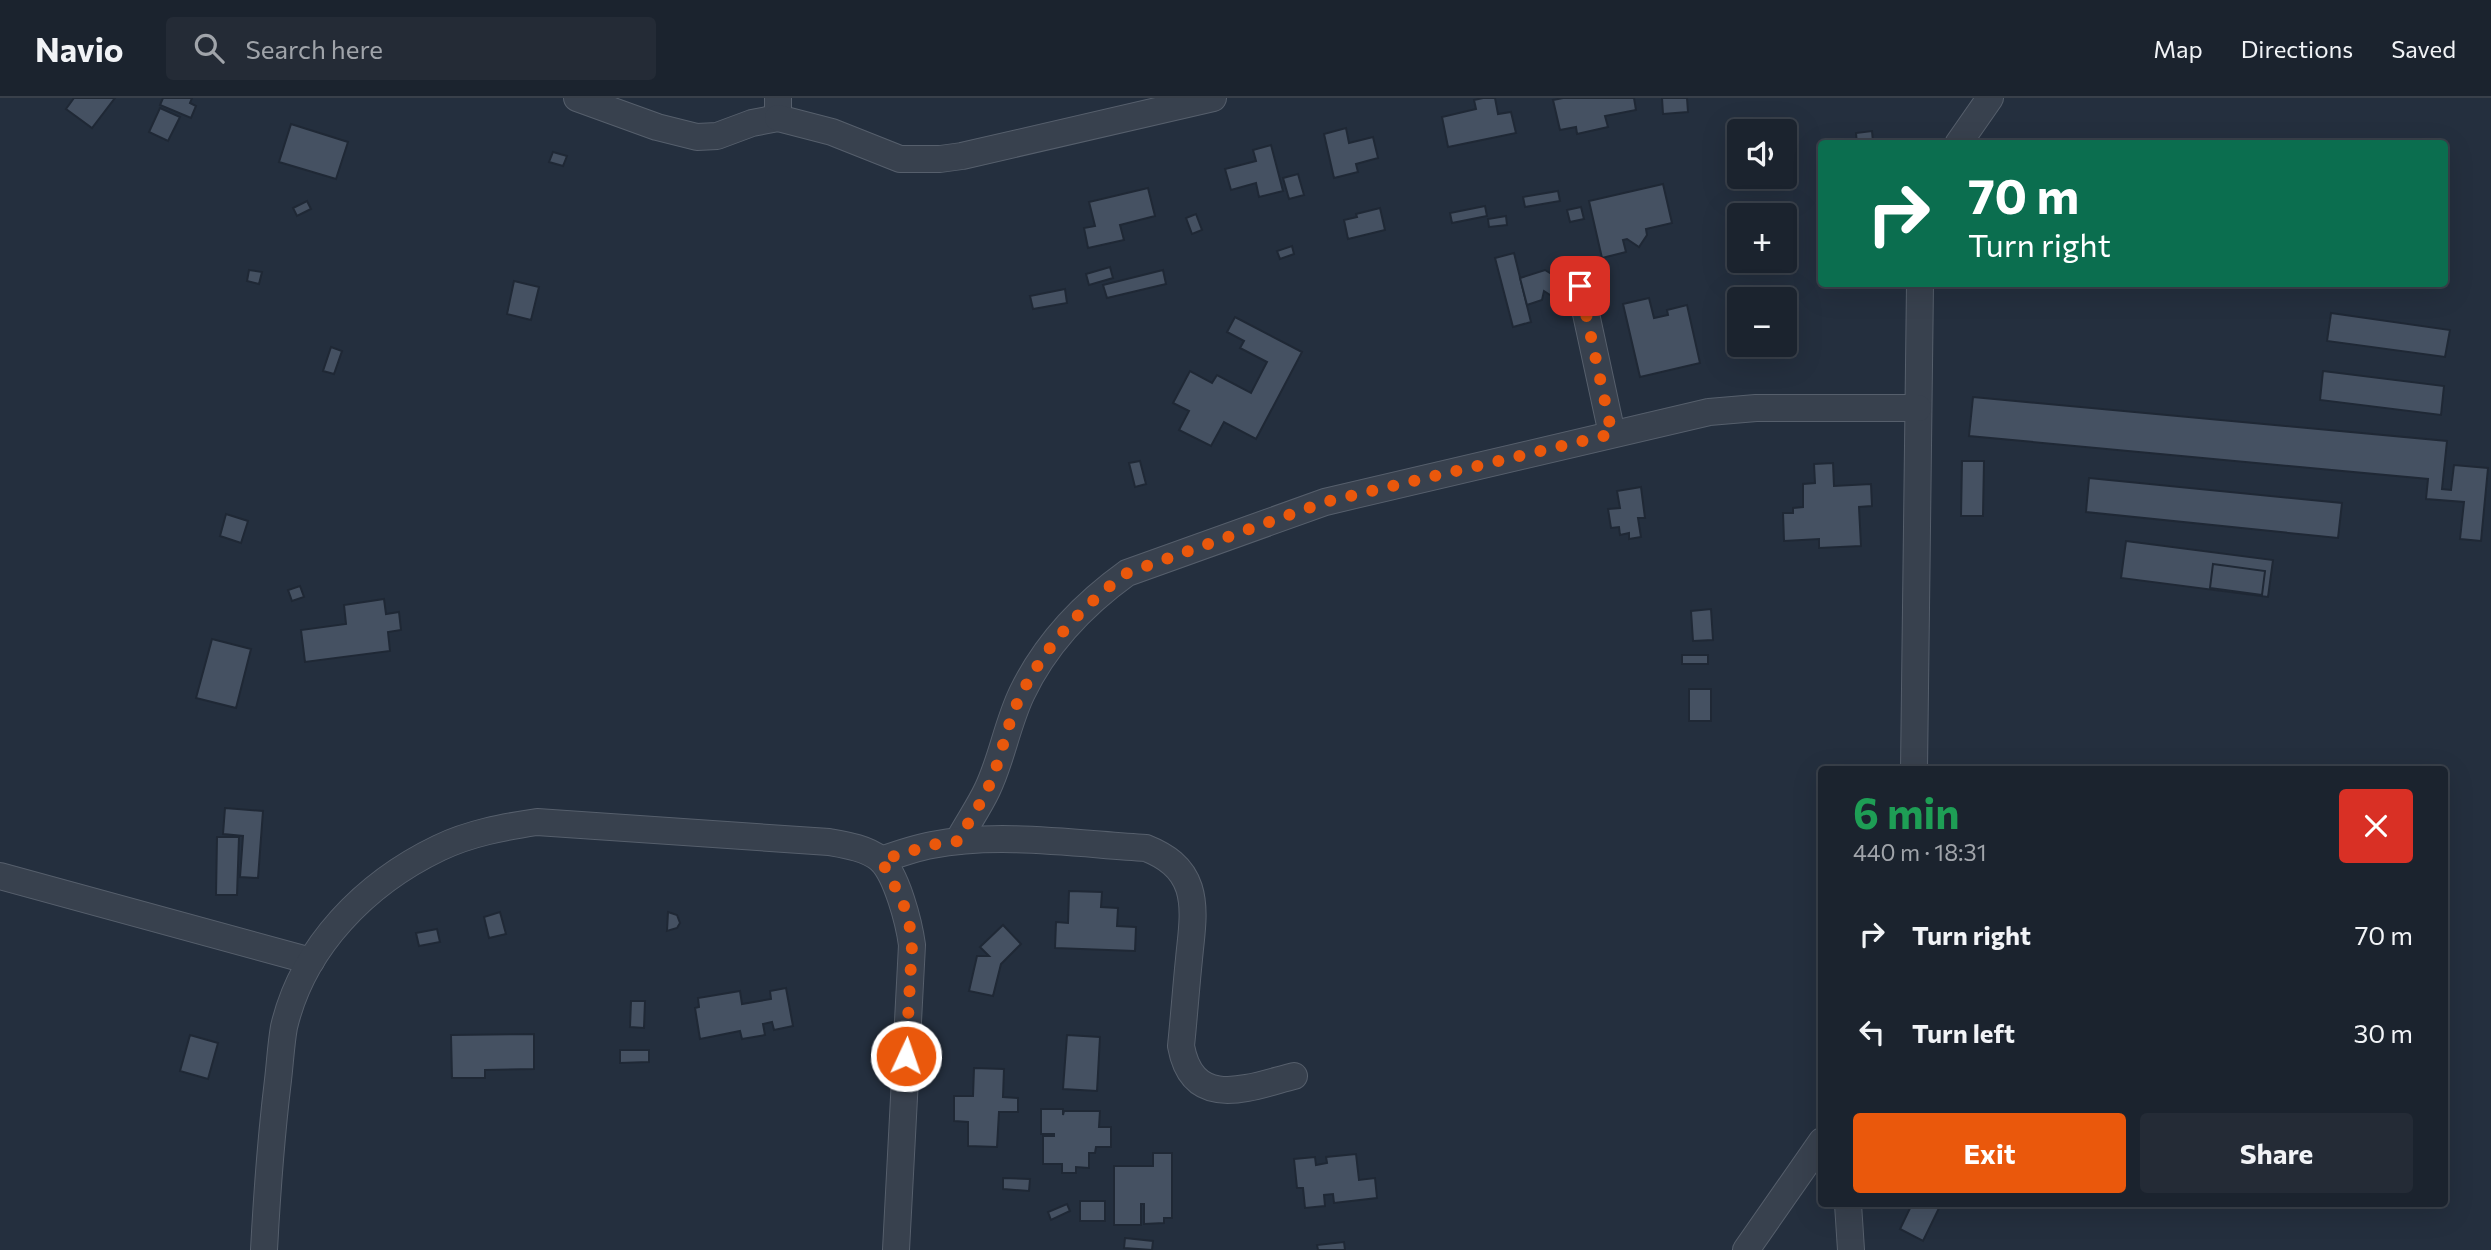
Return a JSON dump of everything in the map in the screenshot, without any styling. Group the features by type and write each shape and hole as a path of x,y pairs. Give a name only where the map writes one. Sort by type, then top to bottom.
{"street":[{"path":"577,98 657,127 696,137 717,136 752,123 778,108 900,159 962,156 1213,98"},
{"path":"1961,140 1990,98"},
{"path":"1580,286 1612,434"},
{"path":"1914,766 1920,287"},
{"path":"958,841 988,789 1020,696 1035,669 1070,623 1101,591 1127,573 1325,502 1612,434 1732,409 1917,408"},
{"path":"264,1250 270,1141 284,1028 295,993 311,961 341,919 388,879 439,848 497,828 537,822 829,842 861,849 881,860 902,900 909,921 912,945 896,1250"},
{"path":"881,860 931,845 958,841 1004,840 1146,848 1159,853 1172,862 1182,874 1189,889 1193,912 1181,1046 1184,1064 1194,1076 1213,1089 1230,1092 1294,1076"},
{"path":"0,876 311,961"},
{"path":"1746,1250 1818,1147"},
{"path":"1848,1207 1851,1250"}],"building":[{"path":"74,98 115,98 92,128 66,109"},
{"path":"163,98 192,98 190,103 196,106 191,118 160,105"},
{"path":"1495,98 1498,114 1511,112 1516,133 1448,147 1442,117 1476,109 1474,100"},
{"path":"1634,98 1636,110 1605,116 1608,127 1577,134 1576,127 1560,130 1553,100"},
{"path":"1662,98 1687,98 1688,112 1663,114"},
{"path":"160,108 180,117 168,141 149,132"},
{"path":"291,124 348,142 336,179 279,162"},
{"path":"1346,128 1349,143 1373,137 1378,158 1356,164 1358,172 1334,178 1324,134"},
{"path":"1872,131 1873,140 1857,140 1856,133"},
{"path":"1271,145 1283,191 1259,197 1256,183 1231,190 1225,169 1256,161 1253,150"},
{"path":"553,152 567,156 563,166 549,162"},
{"path":"1298,174 1304,195 1289,199 1283,178"},
{"path":"1663,184 1672,223 1646,229 1647,235 1639,247 1627,239 1623,240 1626,252 1602,258 1589,201"},
{"path":"1148,188 1155,216 1120,225 1124,240 1088,248 1084,228 1095,226 1089,202"},
{"path":"1558,191 1560,201 1525,207 1523,197"},
{"path":"307,201 311,209 297,216 293,208"},
{"path":"1485,206 1487,216 1452,223 1450,213"},
{"path":"1581,207 1584,219 1570,222 1567,210"},
{"path":"1380,208 1385,230 1348,239 1344,220"},
{"path":"1196,214 1202,230 1192,234 1186,218"},
{"path":"1506,216 1507,225 1489,227 1488,219"},
{"path":"1292,246 1294,254 1280,259 1277,251"},
{"path":"1514,253 1531,322 1513,327 1495,258"},
{"path":"1110,267 1113,278 1089,285 1086,274"},
{"path":"249,270 262,272 259,284 247,281"},
{"path":"1163,270 1166,284 1107,298 1103,285"},
{"path":"1545,270 1571,286 1561,302 1544,291 1542,300 1527,305 1520,278"},
{"path":"514,281 539,287 531,320 507,314"},
{"path":"1065,289 1067,303 1033,309 1030,296"},
{"path":"1649,298 1654,318 1668,315 1667,310 1687,305 1700,363 1640,377 1623,304"},
{"path":"2331,313 2450,330 2445,357 2327,341"},
{"path":"1235,317 1302,352 1256,439 1224,422 1211,446 1179,430 1189,411 1173,403 1190,371 1212,383 1217,375 1251,393 1267,362 1240,348 1244,341 1227,332"},
{"path":"331,347 342,351 334,374 323,371"},
{"path":"2323,371 2444,386 2441,415 2320,400"},
{"path":"1973,397 2447,441 2442,489 2451,490 2454,465 2488,468 2481,541 2460,539 2464,502 2426,499 2428,479 1969,436"},
{"path":"1140,461 1146,484 1135,487 1129,463"},
{"path":"1962,461 1984,461 1983,516 1961,516"},
{"path":"1833,463 1834,486 1871,484 1872,506 1859,507 1861,546 1819,548 1819,539 1784,541 1783,513 1793,513 1793,508 1803,507 1803,484 1815,483 1814,464"},
{"path":"2089,478 2342,503 2338,538 2086,512"},
{"path":"1641,487 1645,518 1638,518 1641,537 1629,539 1629,533 1620,535 1619,527 1611,528 1608,509 1620,508 1617,491"},
{"path":"226,514 248,521 241,543 220,536"},
{"path":"2126,541 2273,560 2268,597 2121,578"},
{"path":"2213,564 2265,571 2262,595 2210,588"},
{"path":"300,586 304,597 292,601 288,590"},
{"path":"384,599 386,614 399,612 401,630 388,632 390,651 305,662 301,630 346,624 344,605"},
{"path":"1711,609 1713,640 1693,641 1691,611"},
{"path":"212,639 251,649 236,708 196,698"},
{"path":"1682,655 1708,655 1708,664 1682,664"},
{"path":"1689,689 1711,689 1711,721 1689,721"},
{"path":"225,808 263,811 258,878 240,877 243,836 223,834"},
{"path":"217,837 239,837 237,895 216,895"},
{"path":"1069,891 1102,892 1101,907 1118,908 1117,926 1136,927 1135,951 1055,948 1056,922 1068,923"},
{"path":"500,912 506,934 489,938 484,917"},
{"path":"668,912 677,915 680,923 677,928 667,931"},
{"path":"1003,925 1021,944 1001,964 993,996 969,991 977,956 989,956 980,947"},
{"path":"437,929 440,942 419,946 416,933"},
{"path":"786,988 793,1026 774,1030 772,1022 763,1024 765,1035 742,1039 740,1031 700,1039 695,1008 699,1007 698,998 740,991 742,1004 771,999 770,991"},
{"path":"631,1001 645,1001 644,1028 630,1027"},
{"path":"534,1034 534,1069 485,1070 485,1078 452,1078 451,1035"},
{"path":"190,1035 218,1043 208,1079 180,1071"},
{"path":"1067,1035 1100,1037 1097,1091 1063,1089"},
{"path":"620,1050 649,1050 649,1062 620,1063"},
{"path":"974,1068 1004,1069 1003,1097 1018,1098 1018,1112 999,1112 997,1147 968,1146 968,1122 954,1121 954,1096 973,1096"},
{"path":"1041,1109 1063,1109 1063,1115 1064,1111 1100,1111 1099,1127 1111,1127 1111,1147 1096,1147 1095,1153 1089,1153 1089,1168 1076,1167 1076,1173 1062,1173 1062,1164 1043,1164 1043,1136 1054,1134 1041,1134"},
{"path":"1153,1153 1172,1153 1172,1218 1164,1218 1164,1223 1144,1224 1144,1204 1141,1204 1141,1225 1114,1225 1114,1166 1153,1166"},
{"path":"1356,1154 1359,1180 1375,1178 1377,1198 1334,1203 1333,1194 1324,1195 1325,1206 1305,1208 1303,1188 1297,1188 1294,1159 1315,1157 1316,1165 1327,1163 1326,1157"},
{"path":"1003,1178 1030,1179 1029,1191 1003,1189"},
{"path":"1080,1201 1105,1201 1105,1221 1080,1221"},
{"path":"1067,1204 1070,1211 1051,1220 1048,1212"},
{"path":"1911,1207 1940,1207 1923,1241 1900,1229"},
{"path":"1125,1238 1153,1241 1152,1250 1124,1248"},
{"path":"1344,1242 1345,1250 1318,1250 1317,1245"}],"route":[{"path":"906,1056 912,945 909,921 894,882 881,860 931,845 958,841 988,789 1020,696 1035,669 1070,623 1101,591 1127,573 1325,502 1612,434 1580,286"}]}
